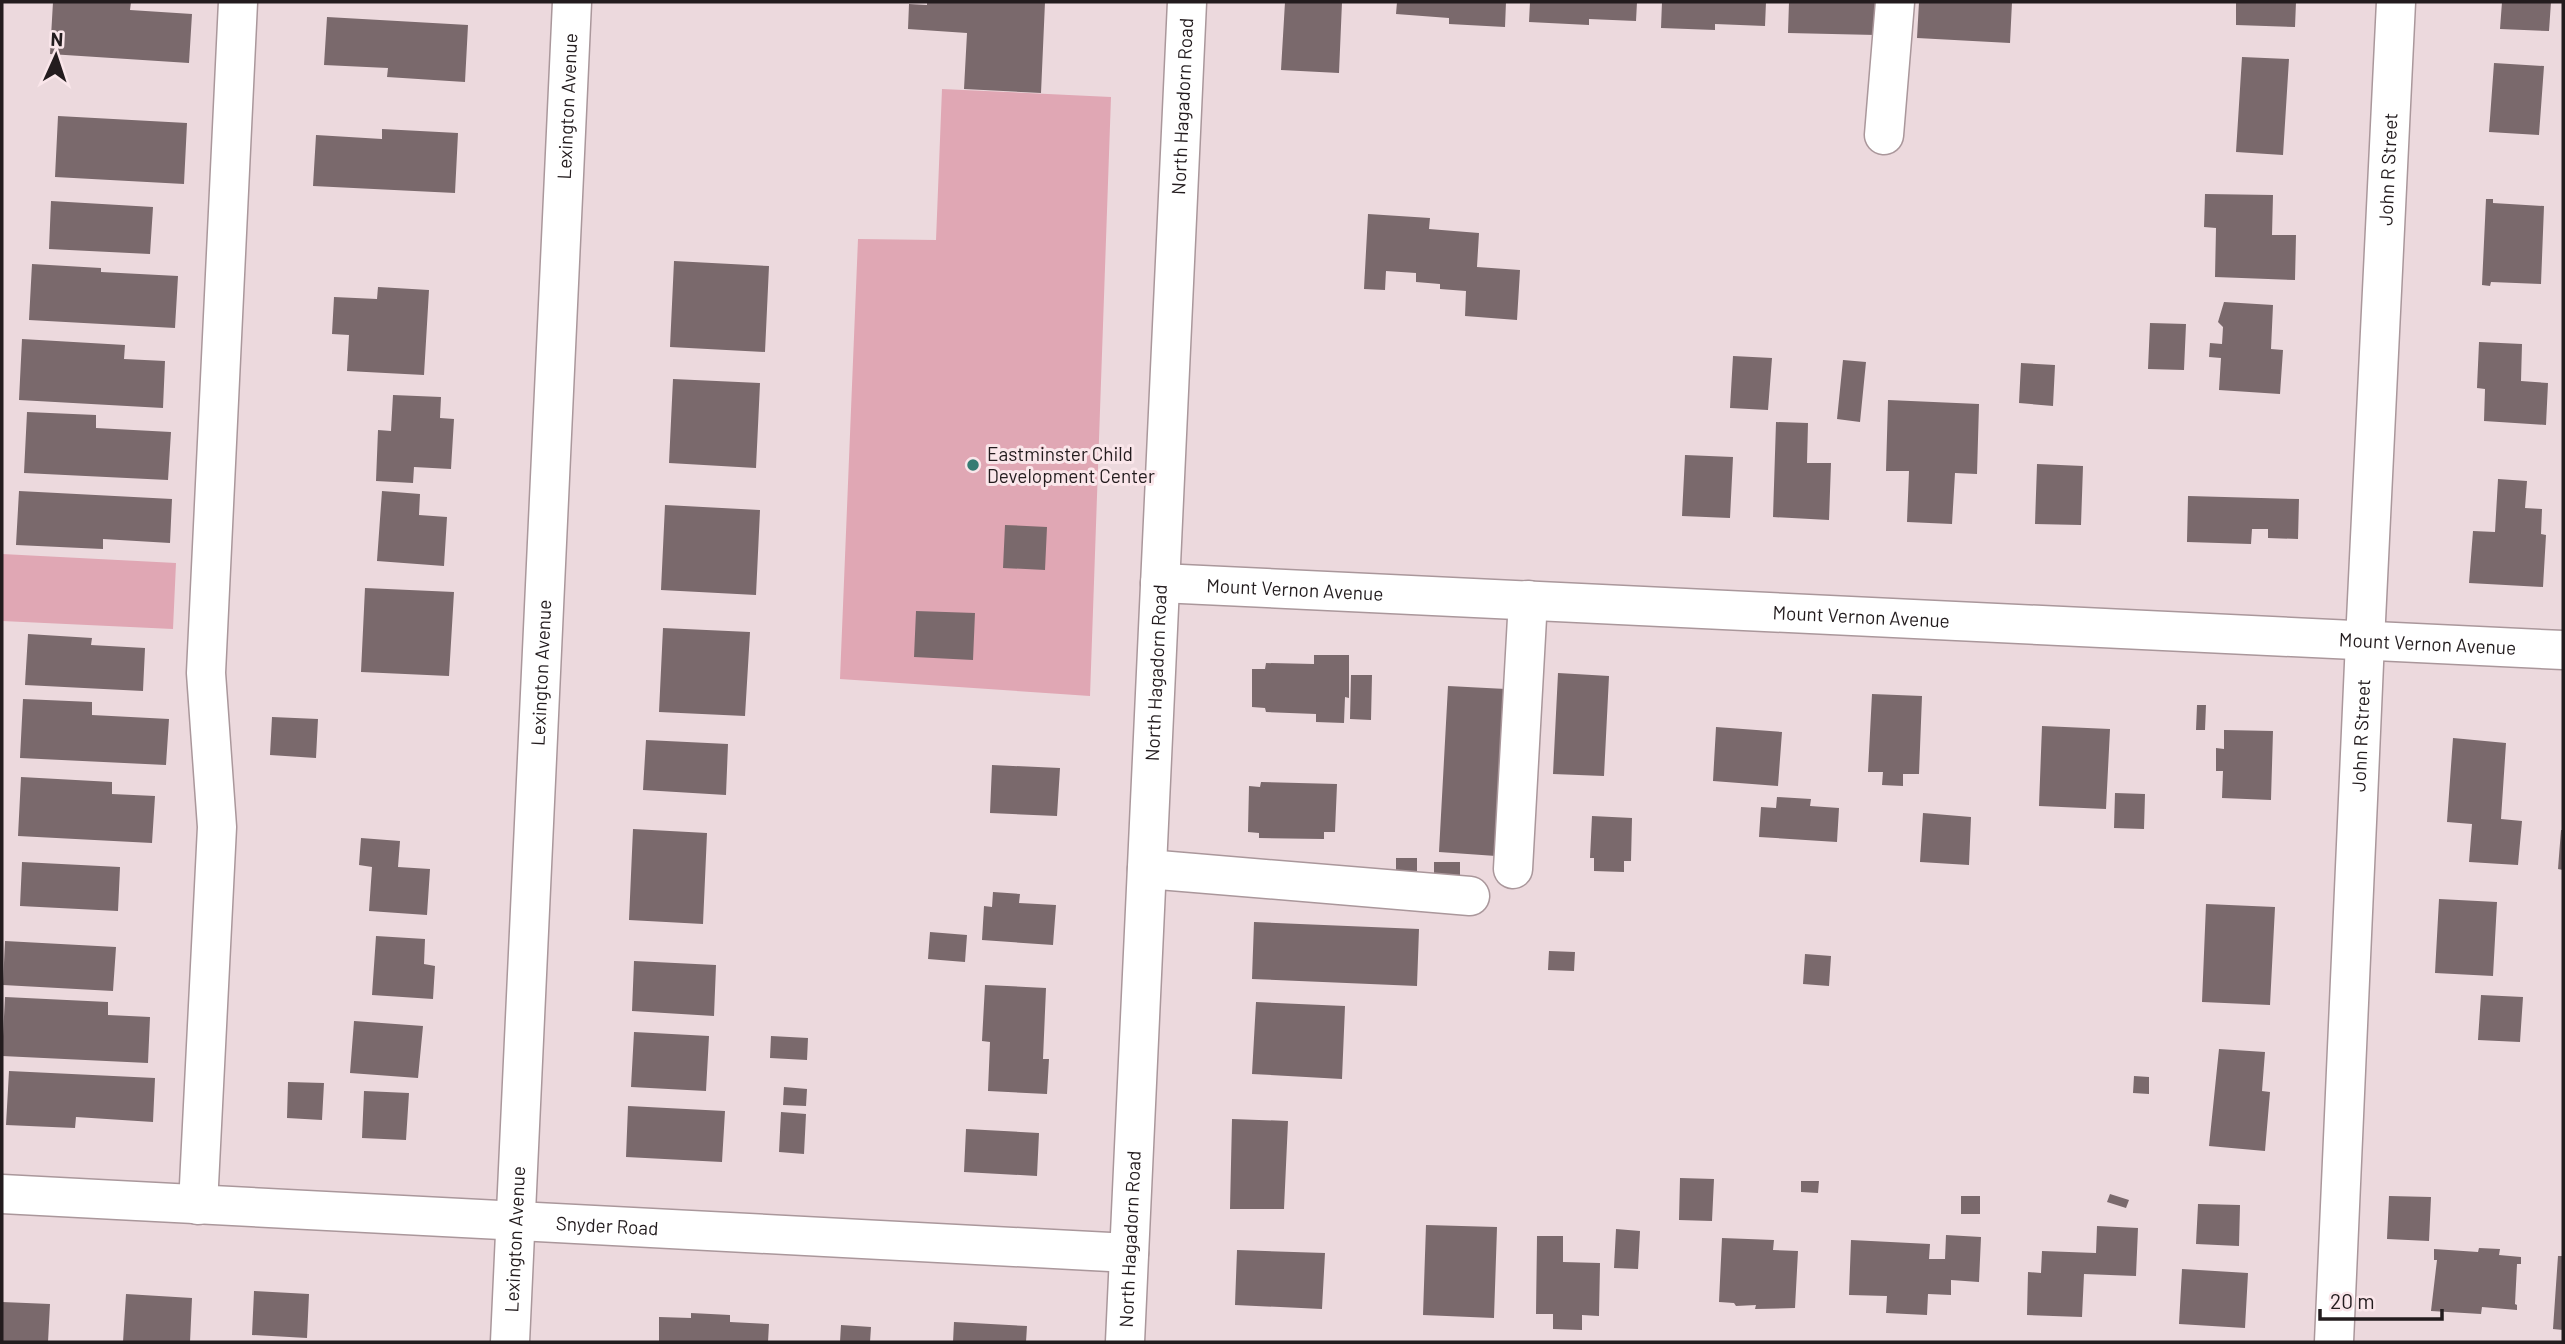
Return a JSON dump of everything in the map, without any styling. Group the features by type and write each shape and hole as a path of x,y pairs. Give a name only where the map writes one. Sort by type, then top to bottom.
{"street":[{"path":"198,1205 217,827 206,673 238,2"},
{"name":"Lexington Avenue","path":"510,1342 572,2"},
{"name":"North Hagadorn Road","path":"1125,1342 1187,2"},
{"path":"1884,135 1895,2"},
{"name":"John R Street","path":"2334,1342 2396,2"},
{"name":"Mount Vernon Avenue","path":"1160,583 2563,650"},
{"path":"1513,869 1528,600"},
{"path":"1147,869 1470,896"},
{"name":"Snyder Road","path":"2,1194 1129,1253"}],"shaded area":[{"path":"942,89 1111,97 1090,696 840,679 858,239 936,240"},
{"path":"2,554 176,563 173,629 2,621"}],"building":[{"path":"53,2 131,2 130,10 192,14 189,63 50,54"},
{"path":"927,2 1045,2 1041,93 964,89 967,33 908,29 909,4 927,5"},
{"path":"1285,2 1342,2 1339,73 1281,70"},
{"path":"1397,2 1506,2 1505,27 1449,24 1449,18 1396,14"},
{"path":"1530,2 1637,2 1636,21 1589,19 1589,25 1529,22"},
{"path":"1662,2 1766,2 1765,26 1715,24 1715,30 1661,28"},
{"path":"1789,2 1877,2 1876,35 1788,33"},
{"path":"1919,2 2012,2 2010,43 1917,38"},
{"path":"2236,2 2296,2 2295,27 2236,25"},
{"path":"2502,2 2551,2 2549,31 2500,29"},
{"path":"327,17 468,25 465,82 387,77 388,68 324,65"},
{"path":"2242,57 2289,59 2283,155 2236,152"},
{"path":"2494,63 2544,66 2539,135 2489,132"},
{"path":"58,116 187,123 184,184 55,177"},
{"path":"382,129 458,133 455,193 313,186 316,135 382,139"},
{"path":"2205,194 2273,195 2272,235 2296,235 2295,280 2215,277 2216,228 2204,227"},
{"path":"2486,199 2493,199 2493,203 2544,206 2541,284 2491,282 2490,286 2482,285"},
{"path":"51,201 153,207 150,254 49,249"},
{"path":"1368,214 1430,218 1429,229 1479,233 1477,267 1520,270 1517,320 1465,316 1466,291 1440,289 1440,284 1416,282 1416,273 1386,271 1385,290 1364,289"},
{"path":"674,261 769,266 765,352 670,347"},
{"path":"32,264 101,268 101,272 178,276 175,328 29,320"},
{"path":"378,287 429,290 424,375 347,371 349,335 332,334 334,297 377,299"},
{"path":"2224,302 2273,305 2271,349 2283,350 2280,394 2219,390 2221,358 2209,357 2210,343 2222,344 2223,327 2218,322"},
{"path":"2150,323 2186,324 2184,370 2148,369"},
{"path":"22,339 125,345 124,359 165,361 163,408 19,400"},
{"path":"2479,342 2522,344 2521,381 2548,383 2546,425 2484,421 2485,389 2477,388"},
{"path":"1733,356 1772,358 1768,410 1730,408"},
{"path":"1843,360 1866,362 1860,422 1837,419"},
{"path":"2021,363 2055,365 2053,406 2019,403"},
{"path":"673,379 760,383 756,468 669,463"},
{"path":"393,395 441,397 440,418 454,419 451,469 414,467 413,483 376,481 378,430 391,431"},
{"path":"1888,400 1979,404 1977,474 1955,473 1952,524 1907,522 1909,471 1886,471"},
{"path":"27,412 96,415 96,428 171,432 168,480 24,473"},
{"path":"1776,422 1808,423 1807,463 1831,463 1829,520 1773,517"},
{"path":"1685,455 1733,457 1730,518 1682,516"},
{"path":"2037,464 2083,466 2081,525 2035,524"},
{"path":"2498,479 2527,481 2525,508 2542,509 2541,534 2546,535 2543,587 2469,583 2473,531 2495,532"},
{"path":"19,491 172,499 170,543 103,539 103,549 16,545"},
{"path":"382,491 420,494 419,515 447,517 444,566 377,561"},
{"path":"2188,496 2299,499 2298,539 2268,538 2268,529 2252,529 2251,544 2187,542"},
{"path":"665,505 760,510 756,595 661,590"},
{"path":"1005,525 1047,527 1045,570 1003,568"},
{"path":"365,588 454,592 449,676 361,672"},
{"path":"916,611 975,613 973,660 914,657"},
{"path":"663,628 750,632 745,716 659,712"},
{"path":"28,634 92,638 91,645 145,648 143,691 25,685"},
{"path":"1314,655 1349,655 1349,698 1345,697 1344,723 1316,722 1316,714 1266,712 1265,708 1252,707 1252,669 1265,669 1266,663 1314,664"},
{"path":"1558,673 1609,676 1604,776 1553,774"},
{"path":"1351,675 1372,675 1371,720 1350,719"},
{"path":"1448,686 1506,689 1496,856 1439,852"},
{"path":"1872,694 1922,696 1919,774 1903,774 1903,786 1882,785 1883,772 1868,772"},
{"path":"23,699 92,702 92,715 169,719 166,765 20,758"},
{"path":"2197,705 2206,705 2205,730 2196,730"},
{"path":"272,717 318,719 316,758 270,755"},
{"path":"2042,726 2110,729 2106,809 2039,806"},
{"path":"1716,727 1782,732 1778,786 1713,781"},
{"path":"2224,730 2273,731 2271,800 2222,798 2223,771 2216,771 2216,748 2224,749"},
{"path":"2453,738 2506,743 2501,819 2522,821 2518,865 2469,862 2472,824 2447,822"},
{"path":"646,740 728,744 726,795 643,790"},
{"path":"992,765 1060,768 1057,816 990,813"},
{"path":"21,777 112,782 112,794 155,796 152,843 18,836"},
{"path":"1261,782 1337,784 1335,832 1324,832 1324,839 1259,838 1259,833 1248,832 1249,786 1260,787"},
{"path":"2115,793 2145,794 2144,829 2114,828"},
{"path":"1777,797 1811,799 1810,806 1839,808 1837,842 1759,837 1761,807 1776,808"},
{"path":"1923,813 1971,817 1969,865 1920,862"},
{"path":"1592,816 1632,818 1631,861 1624,861 1624,872 1594,871 1594,858 1590,858"},
{"path":"633,829 707,833 703,924 629,920"},
{"path":"2563,830 2563,870 2558,869"},
{"path":"361,838 400,841 398,867 430,869 427,915 369,911 372,867 359,865"},
{"path":"1396,858 1417,858 1417,872 1396,872"},
{"path":"22,862 120,867 118,911 20,906"},
{"path":"1434,862 1460,862 1460,882 1434,882"},
{"path":"993,892 1020,894 1019,903 1056,905 1053,945 982,940 984,906 992,907"},
{"path":"2439,899 2497,902 2493,976 2435,973"},
{"path":"2206,904 2275,907 2270,1005 2202,1002"},
{"path":"1254,922 1419,929 1417,986 1252,979"},
{"path":"930,932 967,935 965,962 928,959"},
{"path":"376,936 425,939 424,964 435,966 433,999 372,995"},
{"path":"5,941 116,947 113,991 3,985"},
{"path":"1549,951 1575,952 1574,971 1548,970"},
{"path":"1805,954 1831,956 1829,986 1803,984"},
{"path":"634,961 716,965 714,1016 632,1011"},
{"path":"985,985 1046,988 1043,1059 1049,1059 1047,1094 988,1091 990,1042 982,1041"},
{"path":"2481,995 2523,997 2520,1042 2478,1040"},
{"path":"5,997 108,1002 108,1015 150,1017 148,1063 2,1056"},
{"path":"1256,1002 1345,1006 1342,1079 1252,1074"},
{"path":"354,1021 423,1026 418,1078 350,1073"},
{"path":"634,1032 709,1036 706,1091 631,1087"},
{"path":"771,1036 808,1038 807,1060 770,1058"},
{"path":"2219,1049 2265,1052 2262,1091 2270,1092 2265,1151 2209,1146"},
{"path":"9,1071 155,1078 153,1122 76,1117 75,1128 6,1125"},
{"path":"2134,1076 2149,1077 2149,1094 2133,1093"},
{"path":"288,1082 324,1083 322,1120 287,1118"},
{"path":"784,1087 807,1089 806,1106 783,1105"},
{"path":"364,1091 409,1093 406,1140 362,1138"},
{"path":"628,1106 725,1111 722,1162 626,1157"},
{"path":"781,1112 806,1114 804,1154 779,1152"},
{"path":"1232,1119 1288,1121 1284,1209 1230,1209"},
{"path":"966,1129 1039,1133 1037,1176 964,1172"},
{"path":"1680,1178 1714,1179 1712,1221 1679,1220"},
{"path":"1801,1181 1819,1181 1818,1193 1801,1192"},
{"path":"2110,1194 2129,1200 2126,1208 2107,1202"},
{"path":"1961,1196 1980,1196 1980,1214 1961,1214"},
{"path":"2389,1196 2431,1197 2429,1241 2387,1239"},
{"path":"2198,1204 2240,1205 2239,1246 2196,1244"},
{"path":"1426,1225 1497,1227 1494,1318 1423,1315"},
{"path":"2097,1226 2138,1228 2136,1276 2084,1274 2082,1317 2027,1315 2028,1272 2041,1273 2042,1251 2096,1253"},
{"path":"1616,1229 1640,1231 1638,1269 1614,1268"},
{"path":"1946,1235 1981,1237 1979,1282 1951,1280 1951,1295 1928,1294 1927,1315 1886,1313 1887,1296 1849,1295 1851,1240 1930,1244 1929,1259 1945,1259"},
{"path":"1537,1236 1563,1236 1563,1262 1600,1263 1599,1316 1582,1315 1582,1330 1553,1329 1553,1314 1536,1314"},
{"path":"1722,1238 1774,1240 1773,1250 1798,1251 1795,1308 1755,1309 1756,1305 1736,1306 1734,1303 1719,1302"},
{"path":"2479,1248 2500,1249 2499,1255 2521,1257 2521,1264 2517,1264 2517,1310 2482,1307 2481,1314 2431,1311 2437,1260 2434,1260 2434,1249 2478,1252"},
{"path":"1237,1250 1325,1253 1322,1309 1235,1305"},
{"path":"2558,1256 2563,1256 2563,1330 2553,1329"},
{"path":"2182,1269 2248,1273 2245,1328 2179,1324"},
{"path":"254,1291 309,1294 307,1338 252,1335"},
{"path":"126,1294 192,1298 190,1342 123,1342"},
{"path":"2,1302 50,1304 48,1342 2,1342"},
{"path":"691,1313 730,1315 730,1322 769,1324 768,1342 659,1342 659,1317 691,1318"},
{"path":"954,1322 1027,1326 1026,1342 953,1342"},
{"path":"841,1325 871,1327 870,1342 840,1342"}],"place":[{"name":"Eastminster Child Development Center","path":"973,465"}]}
